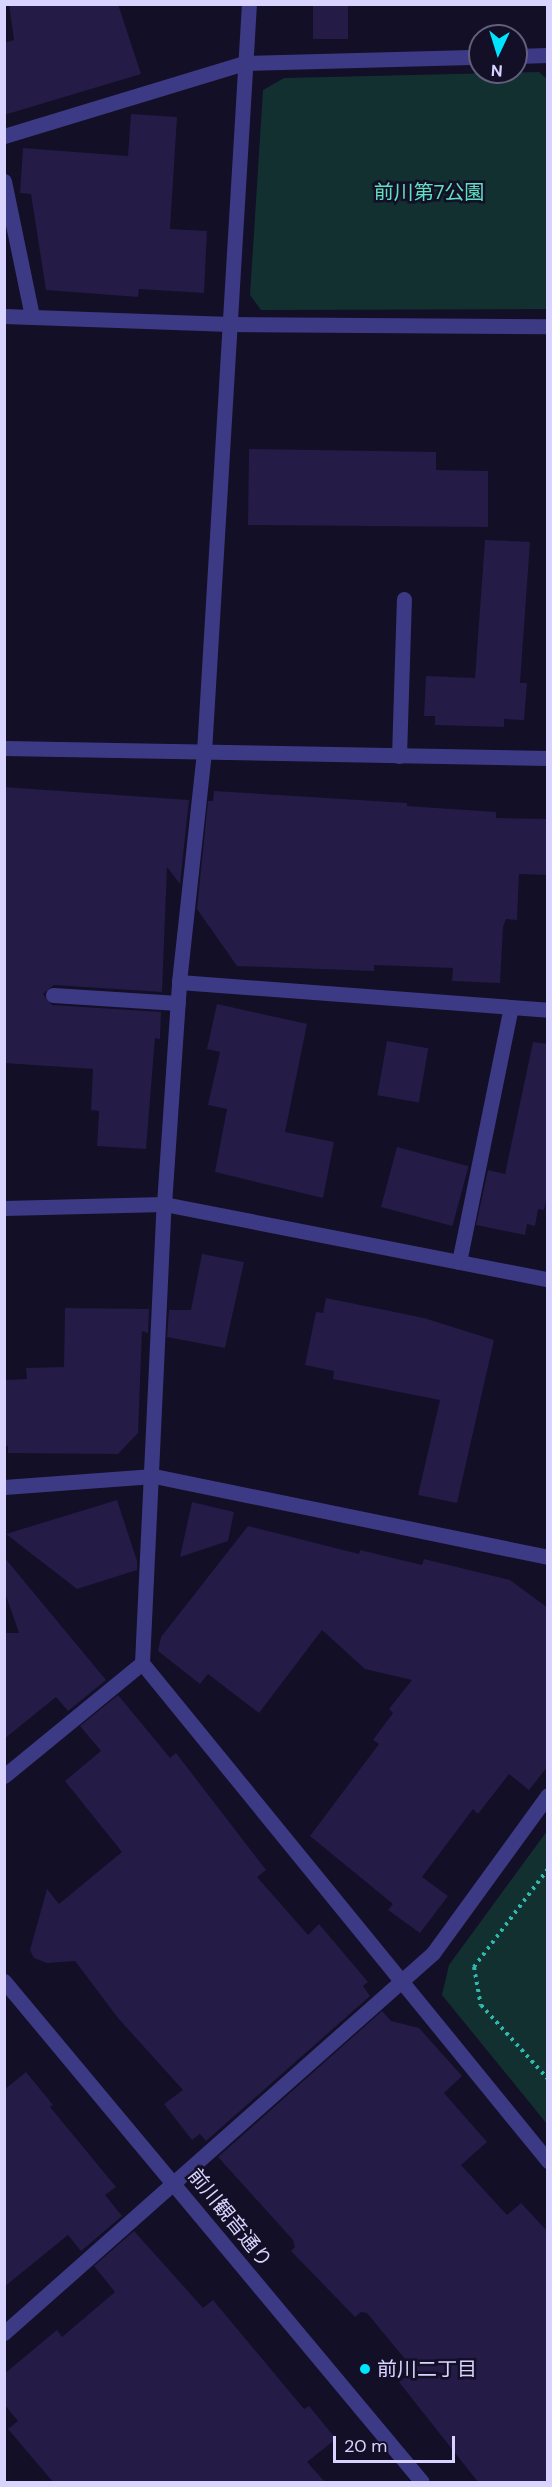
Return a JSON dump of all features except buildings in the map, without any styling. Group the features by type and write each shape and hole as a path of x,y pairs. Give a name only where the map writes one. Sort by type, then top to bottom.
{"street":[{"path":"249,4 204,752 179,982 164,1204 154,1476 142,1663 548,2161"},
{"path":"528,56 548,55"},
{"path":"4,136 245,63 468,57"},
{"path":"4,181 32,316"},
{"path":"4,316 230,324 548,326"},
{"path":"399,756 404,599"},
{"path":"4,748 548,758"},
{"path":"179,982 548,1010"},
{"path":"53,995 178,1003"},
{"path":"459,1262 511,1007"},
{"path":"4,1208 164,1204 548,1279"},
{"path":"4,1487 154,1476 548,1557"},
{"path":"4,1776 142,1663"},
{"path":"4,2333 404,1982 433,1953 548,1795"},
{"name":"前川観音通り","path":"4,1981 175,2183 422,2482"}],"path":[{"path":"548,1869 474,1967 482,2005 548,2079"}],"green space":[{"name":"前川第7公園","path":"528,72 539,72 548,80 547,309 261,310 250,295 263,90 284,78 468,74 468,84 528,84"},
{"path":"547,1831 548,2124 442,1995 449,1965"}],"place":[{"name":"前川二丁目","path":"365,2369"}]}
